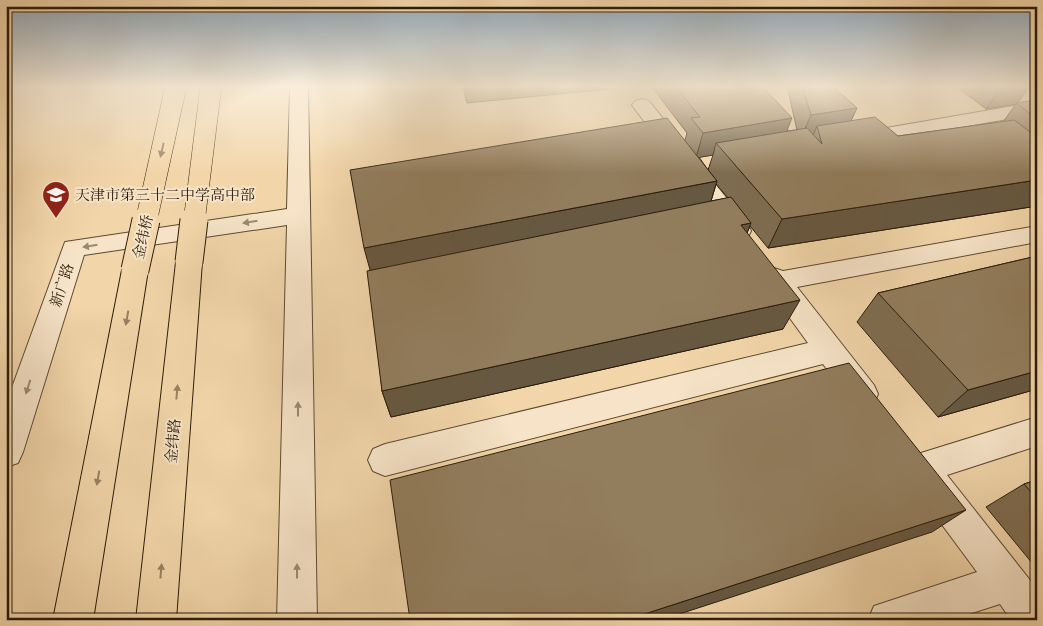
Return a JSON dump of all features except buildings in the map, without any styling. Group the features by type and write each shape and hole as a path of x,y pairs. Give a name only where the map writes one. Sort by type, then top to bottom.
{"main road":[{"name":"金纬桥","path":"72,620 135,270 169,115"},
{"name":"金纬路","path":"156,620 189,262 207,115"}],"street":[{"path":"297,620 298,115"},
{"path":"652,115 700,165 727,216 878,413"},
{"path":"837,142 995,115"},
{"name":"新广路","path":"6,452 74,248 298,214"},
{"path":"698,222 727,216"},
{"path":"765,264 1037,234"},
{"path":"385,460 830,350"},
{"path":"1036,620 911,456 1037,431"},
{"path":"888,620 1007,582"}],"place":[{"name":"天津市第三十二中学高中部","path":"56,219"}]}
